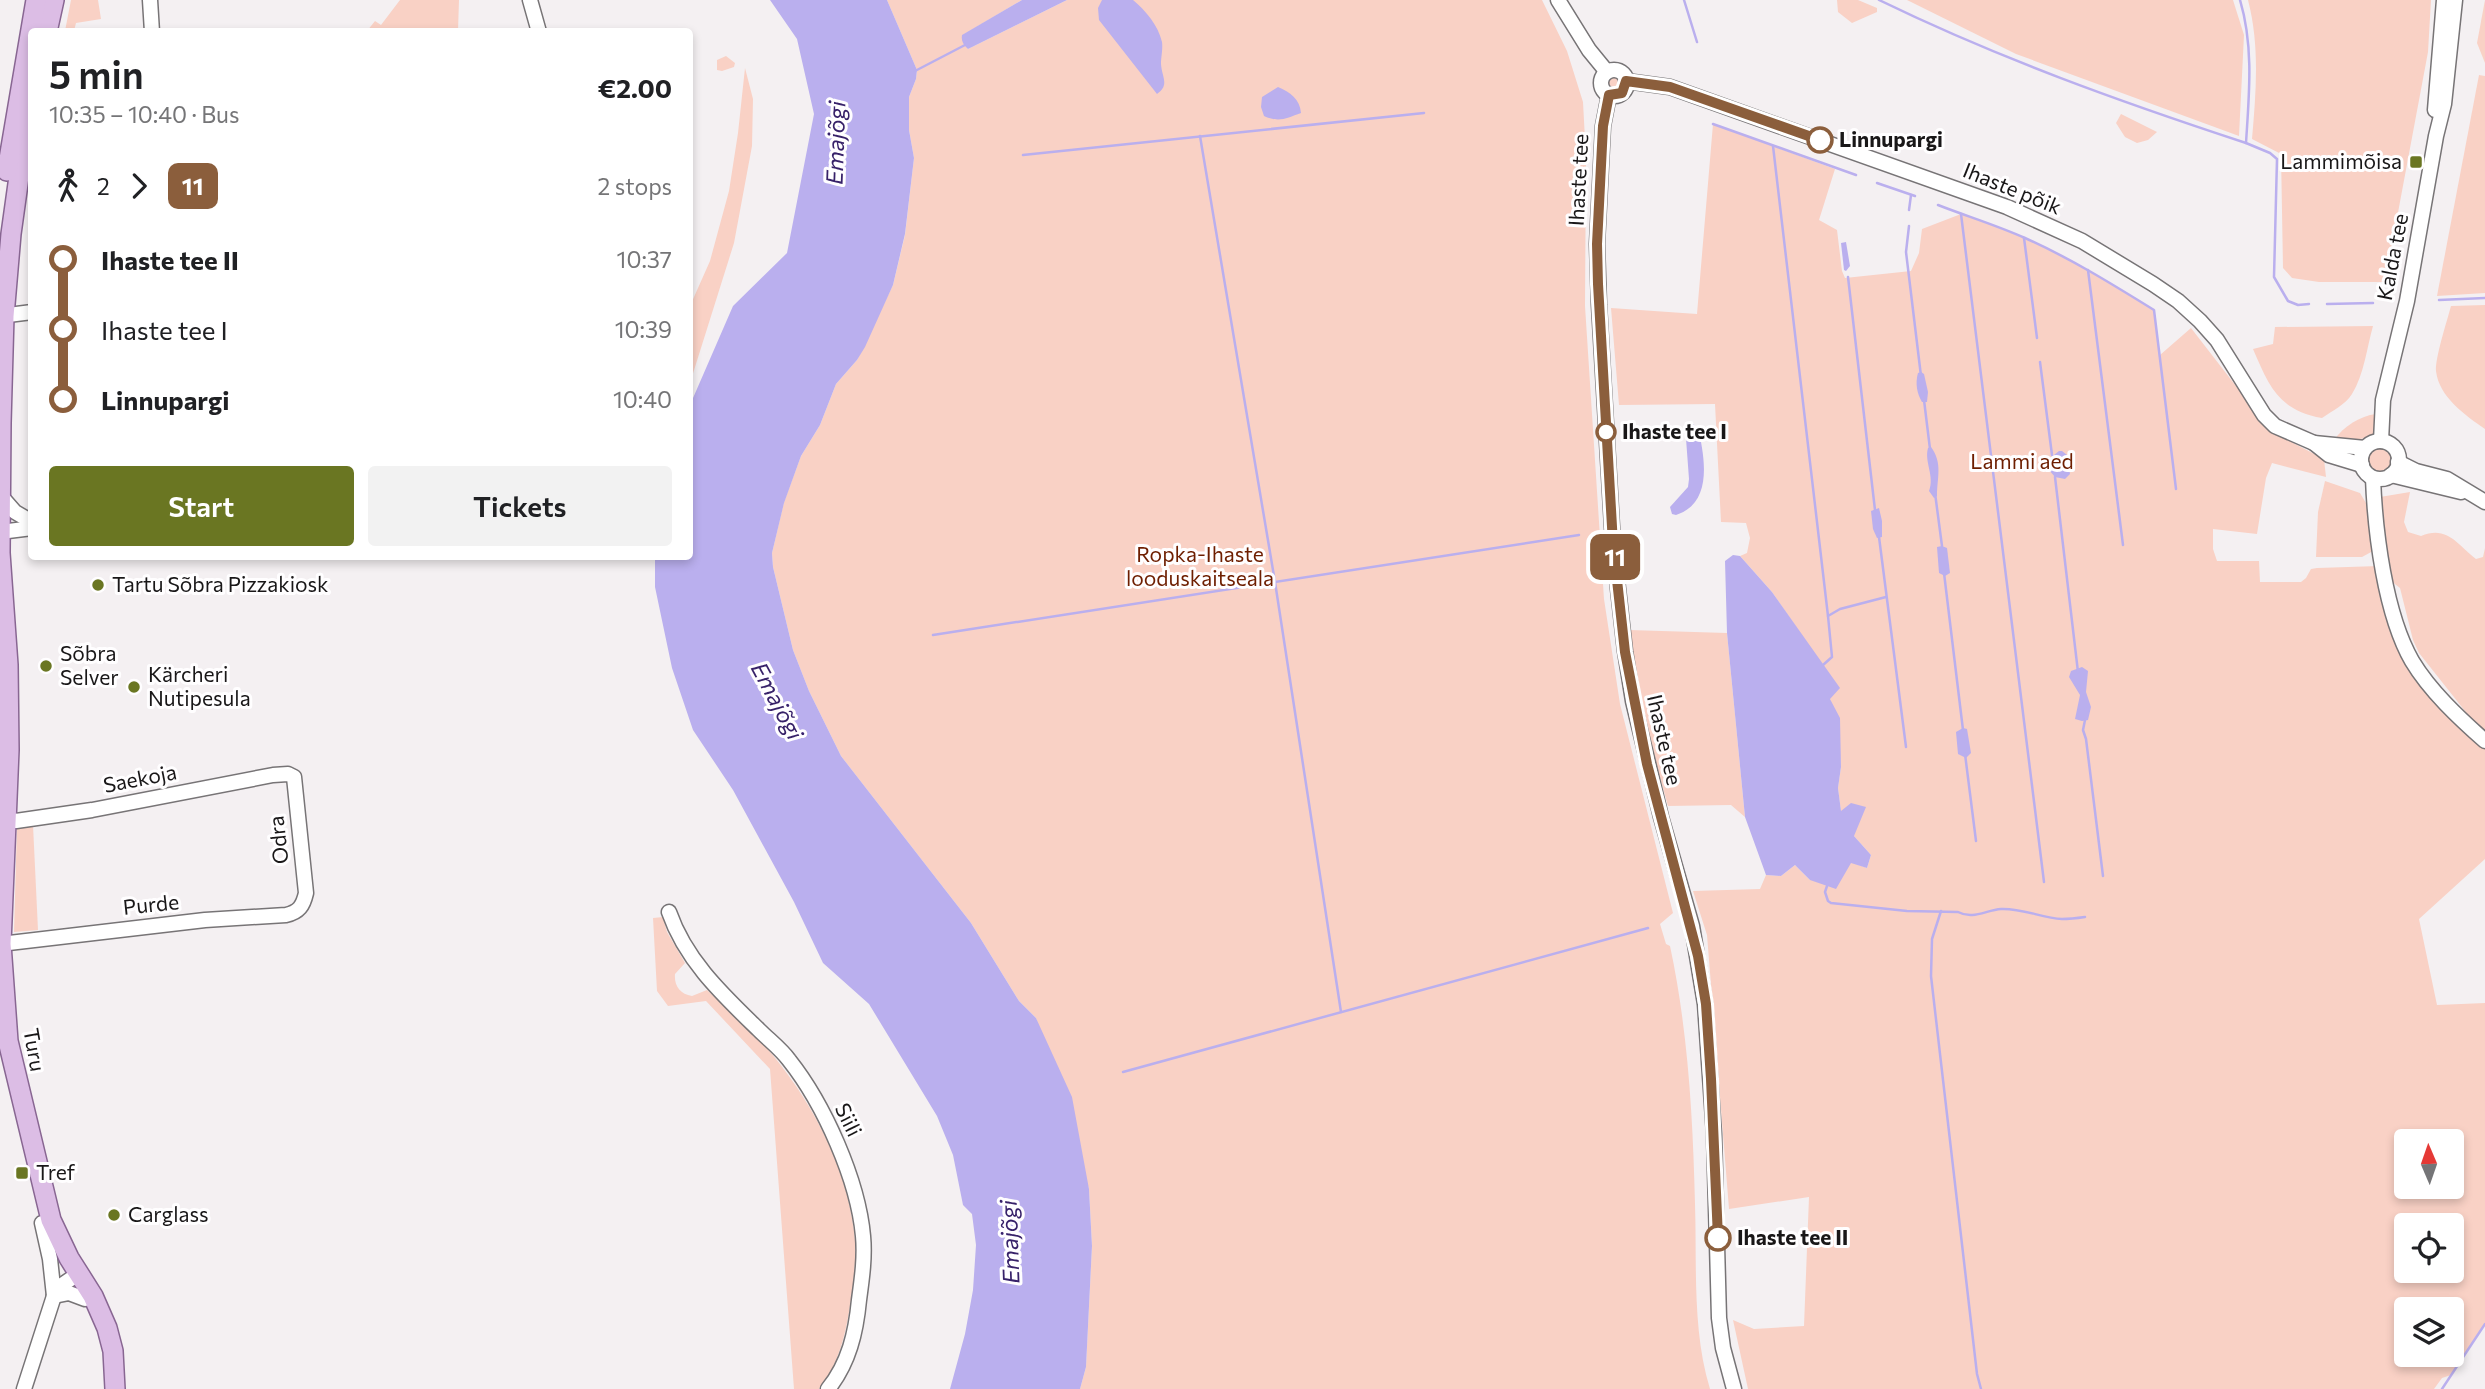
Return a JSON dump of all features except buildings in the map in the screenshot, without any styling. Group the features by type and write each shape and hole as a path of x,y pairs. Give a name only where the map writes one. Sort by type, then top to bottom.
{"main road":[{"name":"Turu","path":"32,28 36,0"},
{"path":"48,28 54,0"},
{"name":"Turu","path":"0,222 16,147 28,59"},
{"name":"Turu","path":"28,119 16,147 11,234 2,316 0,532 8,665 9,750 2,819 1,944 8,1041 4,1064 42,1223 74,1276 93,1296 92,1306 107,1328 113,1351 115,1389"},
{"name":"Turu","path":"4,1064 51,1220 74,1276"}],"street":[{"path":"150,0 152,28"},
{"path":"530,0 538,28"},
{"path":"1558,0 1589,50 1607,72"},
{"name":"Kalda tee","path":"2435,136 2435,104 2444,0"},
{"name":"Kalda tee","path":"2387,444 2382,409 2407,301 2435,136 2444,104 2457,4"},
{"path":"1619,71 1626,81 1622,93 1609,95 1603,90 1601,82 1607,72 1619,71"},
{"name":"Ihaste põik","path":"1626,81 1649,83 1681,91 2007,207 2082,241 2153,284 2193,314 2217,340 2264,415 2275,426 2314,443 2365,448"},
{"name":"Ihaste tee","path":"1609,95 1603,126 1597,244 1613,544 1633,701 1654,790 1692,926 1706,1004 1714,1134 1719,1318 1723,1348 1734,1389"},
{"path":"2,316 28,313"},
{"path":"2395,468 2397,452 2387,444 2375,442 2365,448 2362,465 2373,478 2379,479 2395,468 2416,471 2447,479 2485,502"},
{"name":"Ihaste põik","path":"2314,443 2329,455 2362,465"},
{"path":"2373,478 2374,505 2382,553 2393,614 2402,640 2414,664 2443,700 2485,741"},
{"path":"1,496 15,512 28,520"},
{"path":"0,532 28,528"},
{"name":"Saekoja","path":"2,819 16,821 92,810 288,774"},
{"name":"Odra","path":"288,774 294,777 306,893 303,905"},
{"name":"Purde","path":"1,944 205,920 286,915 295,913 303,905"},
{"name":"Siili","path":"669,912 686,950 701,970 789,1060 831,1126 843,1159 857,1203 863,1235 863,1265 853,1340 845,1362 828,1389"},
{"path":"42,1223 54,1296"},
{"path":"24,1389 54,1296 59,1287 74,1276"},
{"path":"54,1296 69,1293 92,1306"}],"green space":[{"path":"71,0 98,0 101,19 76,23 75,28 66,28"},
{"path":"400,0 459,0 458,28 369,28 375,21 381,25"},
{"name":"Ropka-Ihaste looduskaitseala","path":"887,0 1022,0 963,35 968,49 1067,0 1542,0 1567,51 1583,102 1586,158 1585,306 1604,599 1620,704 1673,913 1660,924 1666,944 1670,946 1685,1042 1693,1139 1696,1297 1700,1344 1710,1389 1080,1389 1086,1367 1092,1246 1089,1189 1036,1018 1019,1001 971,923 841,756 809,691 793,650 773,567 772,553 784,502 801,456 820,425 836,384 857,360 893,285 905,235 914,158 909,130 909,97 917,70"},
{"path":"1837,0 1858,0 1877,8 1877,12 1852,23 1838,12"},
{"path":"1907,0 2233,0 2244,35 2239,136 2016,54"},
{"path":"2248,0 2431,0 2428,52 2385,282 2319,282 2292,278 2283,268 2281,154 2252,139 2256,52"},
{"path":"2485,0 2485,63 2477,43"},
{"path":"726,56 735,63 734,67 717,70 717,60"},
{"path":"745,68 753,99 752,146 734,243 693,373 693,299 710,261 729,191"},
{"path":"1614,72 1621,75 1624,82 1621,89 1614,92 1607,89 1604,82 1607,75"},
{"path":"2479,75 2485,76 2485,293 2437,296"},
{"path":"2121,114 2157,132 2148,140 2137,143 2125,137 2116,123"},
{"name":"Lammi aed","path":"1713,124 1835,169 1819,220 1837,230 1845,278 1911,271 1919,253 1922,229 1961,214 2000,228 2088,270 2154,310 2160,355 2191,328 2260,417 2278,435 2324,459 2326,477 2272,463 2266,478 2257,534 2213,529 2213,549 2217,561 2259,561 2260,582 2301,582 2311,569 2317,568 2379,566 2393,631 2406,665 2432,699 2485,748 2485,859 2419,919 2437,1005 2485,1003 2485,1324 2464,1356 2464,1297 2394,1297 2394,1367 2456,1367 2451,1375 2442,1378 2434,1389 1748,1389 1733,1320 1754,1329 1804,1326 1809,1197 1729,1209 1707,935 1693,891 1760,889 1766,875 1781,876 1795,865 1810,880 1851,862 1867,868 1871,855 1854,836 1841,812 1838,788 1841,767 1839,744 1830,699 1801,634 1772,592 1740,556 1747,553 1750,538 1746,523 1721,522 1715,404 1619,405 1611,308 1697,314"},
{"path":"2485,305 2485,429 2448,397 2438,380 2436,365 2451,306"},
{"path":"2373,326 2362,370 2352,394 2342,405 2322,418 2295,409 2277,394 2253,349 2273,344 2275,327"},
{"path":"2376,414 2377,427 2372,436 2349,442 2334,440 2353,422"},
{"path":"2379,447 2388,451 2392,460 2388,469 2379,473 2370,469 2366,460 2370,451"},
{"path":"2325,481 2360,493 2369,508 2373,551 2362,557 2316,557 2318,512"},
{"path":"2410,492 2404,522 2408,532 2421,536 2430,533 2445,534 2476,559 2483,557 2485,548 2485,741 2474,731 2465,711 2419,653 2413,640 2400,588 2386,577 2374,498"},
{"path":"1629,630 1727,633 1745,817 1731,805 1668,806 1647,731"},
{"path":"33,825 38,930 14,932 17,827"},
{"path":"663,917 667,932 685,963 675,974 679,989 692,996 707,990 765,1046 810,1109 834,1156 843,1181 854,1231 853,1283 841,1347 832,1369 819,1389 794,1389 770,1069 706,1001 668,1006 657,991 653,918"}],"water":[{"name":"Emajõgi","path":"770,0 887,0 917,70 909,97 909,130 914,158 905,234 893,285 865,347 836,384 820,425 801,456 784,503 772,553 773,567 793,650 809,691 841,756 971,923 1019,1001 1036,1018 1072,1097 1089,1189 1092,1246 1086,1367 1080,1389 950,1389 965,1334 973,1290 976,1245 972,1214 963,1205 953,1155 937,1116 869,1004 823,963 794,902 733,790 693,730 672,668 655,587 655,560 693,560 693,398 733,306 787,253 814,114 797,39"},
{"path":"1022,0 1067,0 968,49 964,45 962,35"},
{"path":"1102,0 1133,0 1154,24 1162,42 1161,64 1164,81 1157,94 1099,20 1098,8"},
{"path":"1278,87 1294,97 1301,113 1279,119 1264,116 1262,97"},
{"path":"1846,242 1850,266 1846,271 1841,243"},
{"path":"1918,373 1924,374 1928,392 1927,402 1922,402 1917,388"},
{"path":"1693,424 1698,428 1701,440 1704,478 1696,501 1676,515 1672,514 1670,507 1688,487 1689,479 1685,425"},
{"path":"1931,447 1938,465 1937,496 1934,498 1929,491 1931,480 1927,459 1928,448"},
{"path":"2059,451 2067,455 2070,474 2065,479 2055,477 2049,470 2049,459"},
{"path":"1879,508 1882,537 1877,538 1871,511"},
{"path":"1937,547 1947,548 1950,573 1945,576 1939,573"},
{"path":"1733,555 1740,556 1772,592 1840,688 1830,699 1840,718 1841,767 1838,788 1841,811 1851,803 1866,807 1854,836 1871,855 1867,868 1851,863 1836,889 1810,880 1795,865 1781,876 1766,875 1745,817 1727,633 1725,561"},
{"path":"2082,667 2088,671 2086,692 2091,707 2088,720 2082,721 2075,719 2080,695 2069,677 2071,671"},
{"path":"1967,729 1971,753 1966,758 1958,754 1956,732"}],"waterway":[{"path":"1684,0 1697,42"},
{"path":"1879,0 2060,78 2246,143"},
{"path":"2240,0 2249,53 2246,143 2270,153 2277,159 2274,277 2288,301 2298,305 2309,304"},
{"path":"915,71 965,45"},
{"path":"1023,155 1424,113"},
{"path":"1713,124 1856,175"},
{"path":"1200,136 1275,582 1341,1012"},
{"path":"1773,146 1828,616"},
{"path":"1877,183 1915,196"},
{"path":"1909,210 1911,195"},
{"path":"1938,205 2042,246 2154,310 2176,489"},
{"path":"1961,214 2044,882"},
{"path":"1909,226 1906,252 1921,376"},
{"path":"2024,238 2037,338"},
{"path":"2088,270 2123,545"},
{"path":"1848,277 1875,510"},
{"path":"2439,300 2485,298"},
{"path":"2327,304 2373,303"},
{"path":"2040,362 2052,455"},
{"path":"1924,400 1930,449"},
{"path":"2055,477 2078,672"},
{"path":"1935,493 1942,546"},
{"path":"933,635 1579,535"},
{"path":"1879,537 1906,747"},
{"path":"1944,573 1963,730"},
{"path":"1823,665 1832,657 1828,616 1840,609 1886,597"},
{"path":"2085,720 2083,730 2103,876"},
{"path":"1965,754 1976,841"},
{"path":"1827,886 1825,892 1831,903 1969,915 2009,909 2054,918 2085,917"},
{"path":"1941,911 1932,939 1931,976 1977,1374 1981,1389"},
{"path":"1123,1072 1648,928"},
{"path":"2442,1389 2485,1324"}],"bus line":[{"name":"11","path":"1718,1238 1706,1004 1692,926 1647,764 1633,701 1613,544 1597,244 1603,126 1609,95 1622,93 1626,81 1670,87 1820,140"}],"place":[{"name":"Linnupargi","path":"1820,140"},
{"name":"Lammimõisa","path":"2416,162"},
{"name":"Ihaste tee I","path":"1606,432"},
{"name":"Tartu Sõbra Pizzakiosk","path":"98,585"},
{"name":"Sõbra Selver","path":"46,666"},
{"name":"Kärcheri Nutipesula","path":"134,687"},
{"name":"Tref","path":"22,1173"},
{"name":"Carglass","path":"114,1215"},
{"name":"Ihaste tee II","path":"1718,1238"}]}
